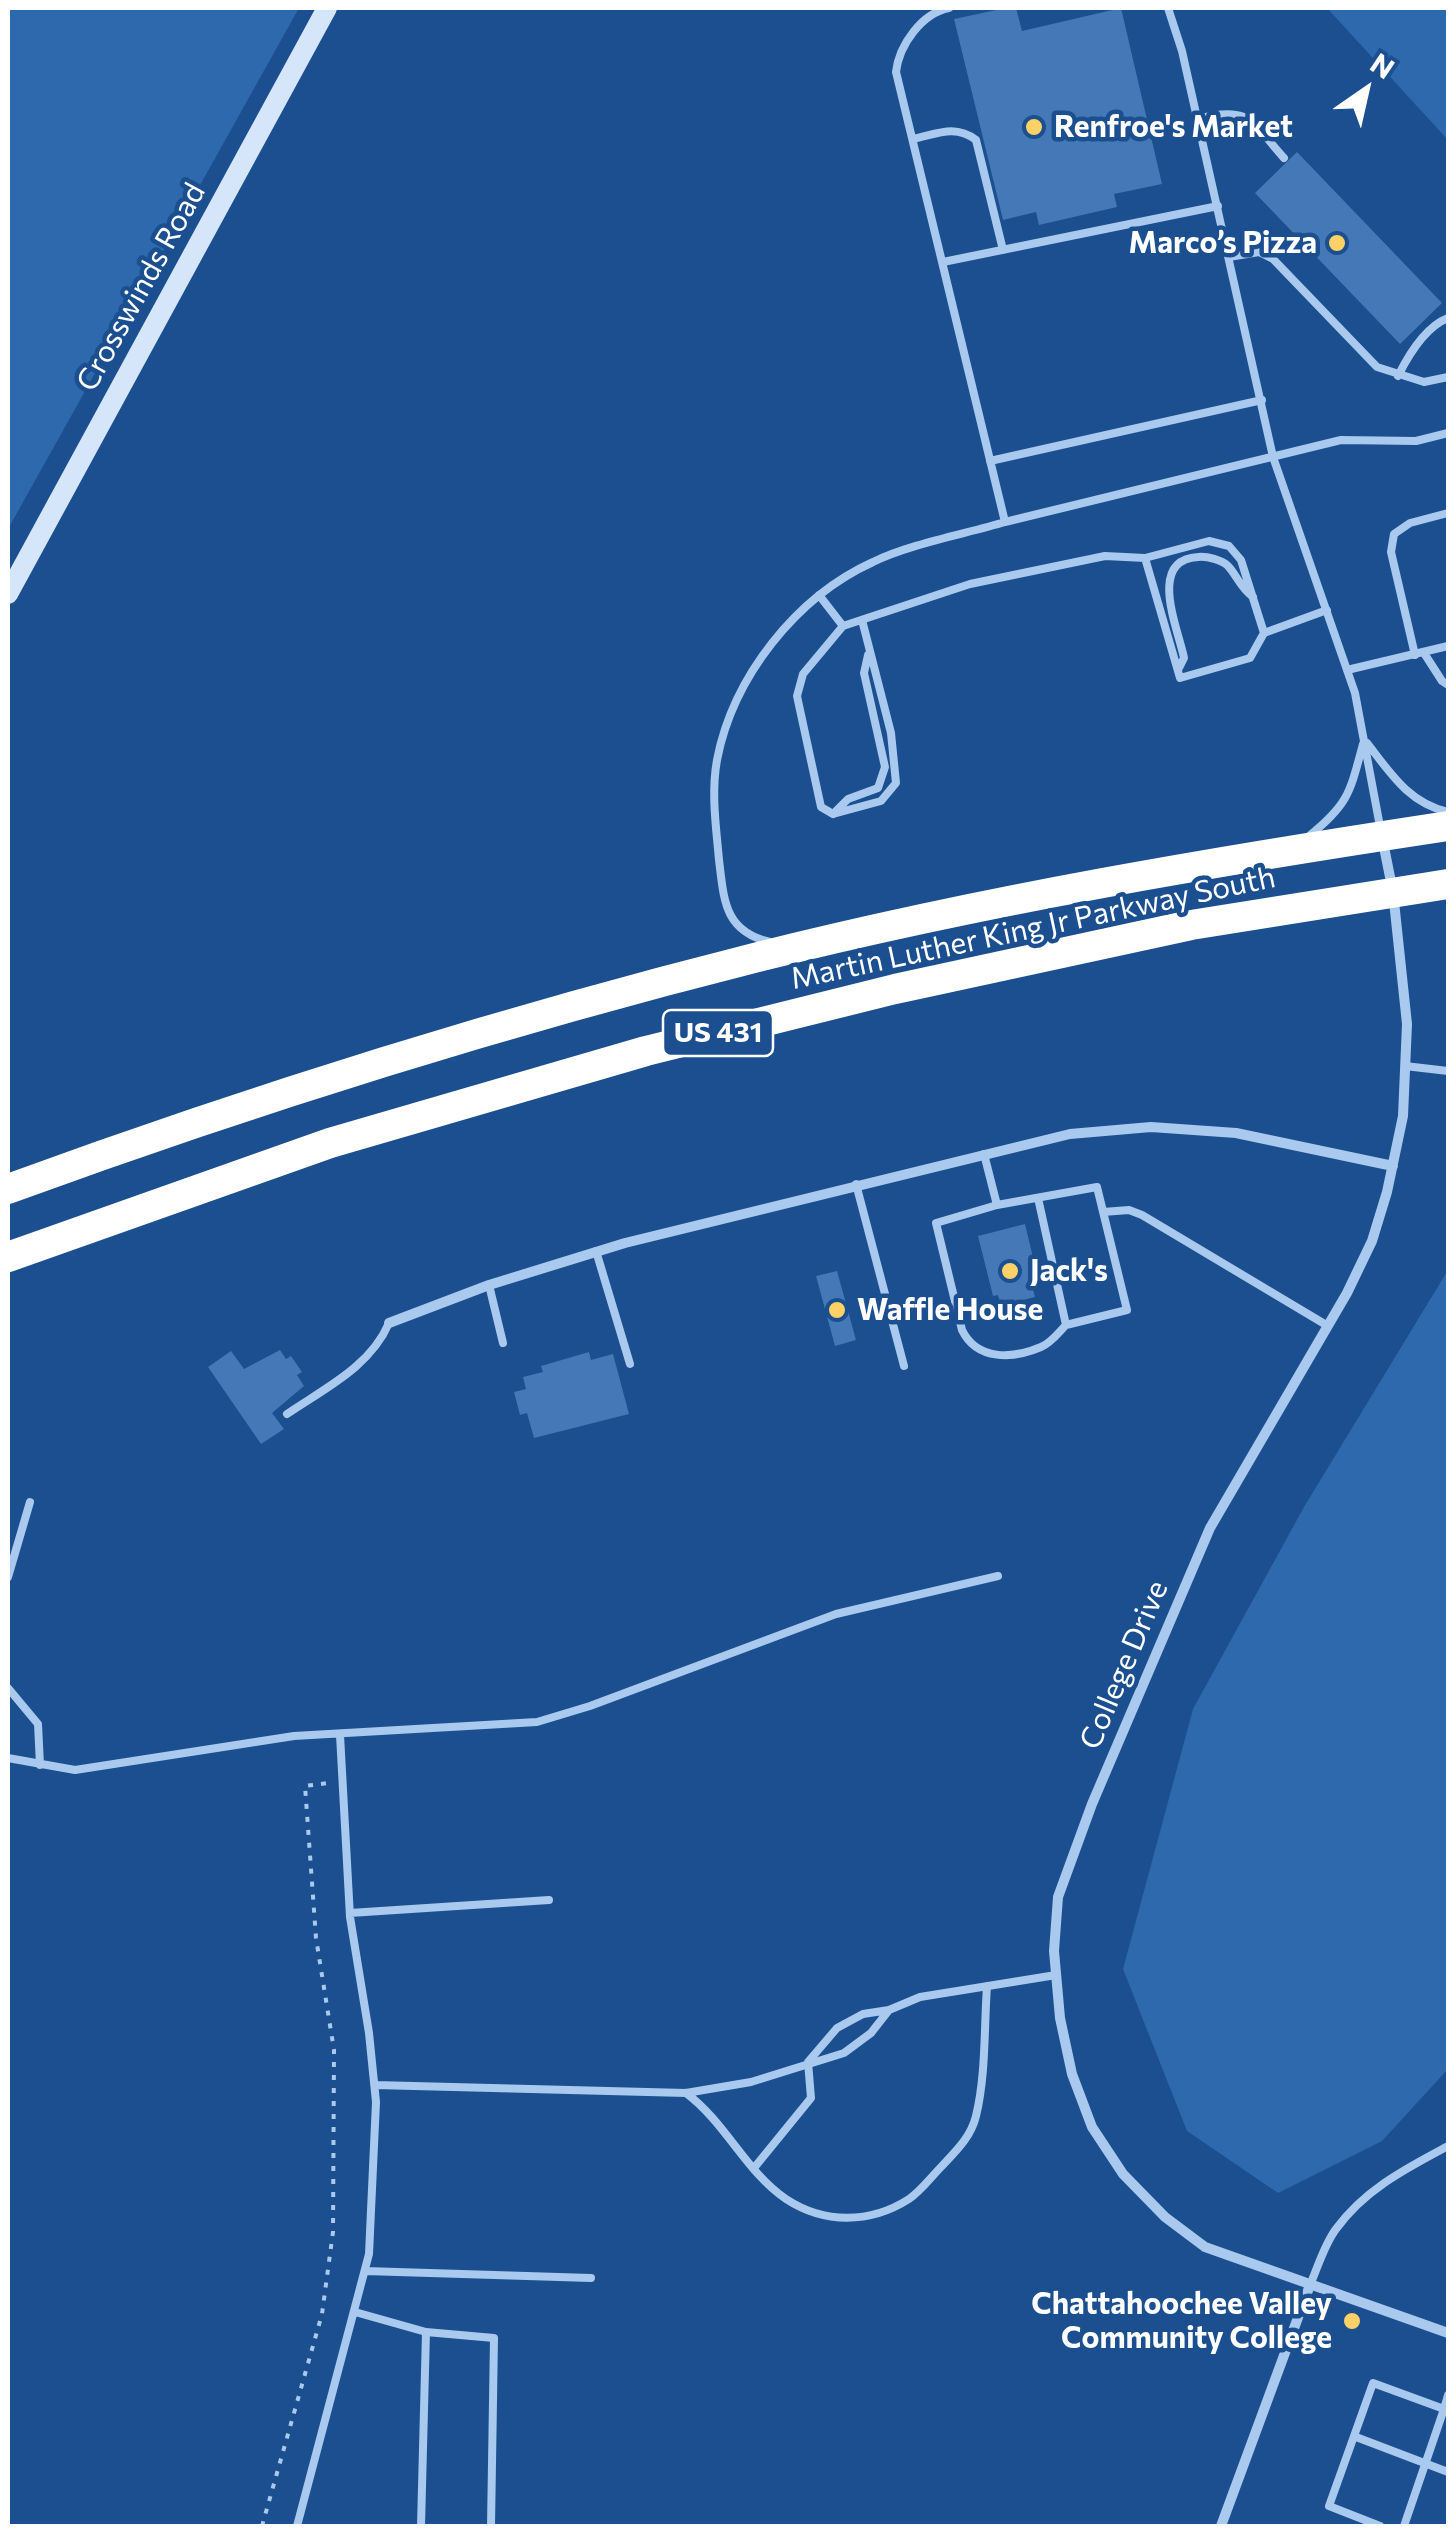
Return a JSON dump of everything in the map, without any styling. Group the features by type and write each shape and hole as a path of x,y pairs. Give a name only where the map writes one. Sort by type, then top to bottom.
{"highway":[{"name":"Martin Luther King Jr Parkway South","path":"8,1189 383,1061 533,1017 800,948 1083,888 1448,826"},
{"name":"Martin Luther King Jr Parkway South","path":"8,1257 330,1143 646,1051 896,988 1173,929 1448,884"}],"street":[{"name":"Crosswinds Road","path":"8,594 327,8"},
{"name":"College Drive","path":"1382,836 1394,892 1407,1024 1406,1066 1403,1116 1372,1241 1328,1326 1210,1528 1092,1804 1058,1898 1056,1975 1072,2074 1092,2128 1124,2174 1165,2217 1206,2247 1448,2334"},
{"path":"388,1323 596,1252 856,1184 1070,1134 1152,1126 1236,1133 1393,1166"},
{"path":"1221,2526 1310,2286"}],"lane":[{"path":"949,8 926,18 897,62 896,72 1005,522"},
{"path":"1168,8 1198,119 1273,457 1348,670 1382,836"},
{"path":"1198,119 1236,112 1250,120 1284,158"},
{"path":"913,140 952,130 965,132 976,140 1003,250"},
{"path":"942,262 1218,206"},
{"path":"1229,257 1259,252 1274,259 1377,368 1424,382 1448,377"},
{"path":"1398,376 1410,353 1439,322 1448,318"},
{"path":"990,461 1262,400"},
{"path":"800,948 764,941 741,930 724,905 714,803 718,759 737,700 776,637 819,594 873,561 1005,522 1340,440 1416,441 1448,433"},
{"path":"1448,514 1410,524 1394,534 1391,552 1419,654 1448,685"},
{"path":"862,620 870,650 864,673 884,776 878,788 848,799 833,814 822,807 798,696 804,674 843,626 970,584 1105,556 1146,558 1208,541 1229,546 1241,560 1264,633"},
{"path":"1178,670 1184,658 1168,592 1168,577 1176,564 1196,556 1213,558 1228,566 1239,586 1253,597"},
{"path":"1146,558 1180,678 1250,658 1264,633 1327,610"},
{"path":"819,594 843,626"},
{"path":"1348,670 1448,646"},
{"path":"1364,740 1403,790 1429,808 1448,812"},
{"path":"1292,850 1332,818 1348,798 1364,740"},
{"path":"1406,1066 1448,1071"},
{"path":"984,1154 996,1205"},
{"path":"856,1184 904,1366"},
{"path":"1097,1187 1126,1310 1066,1325 1040,1348 998,1355 985,1353 966,1338 936,1223 996,1205 1097,1187"},
{"path":"1038,1198 1066,1325"},
{"path":"1103,1212 1129,1210 1142,1215 1328,1326"},
{"path":"596,1252 630,1364"},
{"path":"489,1286 504,1343"},
{"path":"287,1414 376,1350 388,1323"},
{"path":"8,1577 30,1502"},
{"path":"8,1758 74,1770 294,1736 537,1722 836,1614 998,1576"},
{"path":"8,1688 38,1724 40,1765"},
{"path":"296,2526 369,2254 374,2085 370,2033 350,1913 340,1735"},
{"path":"350,1913 549,1900"},
{"path":"754,2168 811,2098 808,2062 837,2028 863,2014 889,2010 920,1997 1056,1975"},
{"path":"686,2094 720,2124 782,2196 805,2210 826,2217 858,2219 882,2212 910,2198 963,2144 976,2120 987,1986"},
{"path":"374,2085 686,2094 751,2082 844,2053 871,2033 889,2010"},
{"path":"1310,2286 1336,2229 1358,2205 1392,2175 1448,2146"},
{"path":"365,2271 591,2278"},
{"path":"355,2312 426,2332 494,2338 492,2526"},
{"path":"421,2526 426,2332"},
{"path":"1380,2526 1330,2506 1373,2383 1446,2410"},
{"path":"1404,2526 1448,2395"},
{"path":"1356,2436 1448,2472"}],"path":[{"path":"262,2526 328,2288 333,2232 334,2050 316,1938 305,1786 342,1780"}],"shaded area":[{"path":"8,8 299,8 8,529"},
{"path":"1327,8 1448,8 1448,140"},
{"path":"1448,1270 1448,2069 1382,2141 1278,2193 1187,2131 1123,1969 1193,1709 1304,1507"}],"building":[{"path":"1016,8 1022,31 1121,8 1162,184 1114,194 1117,207 1039,225 1036,212 1003,220 954,19"},
{"path":"1297,152 1442,303 1400,344 1255,193"},
{"path":"1025,1224 1037,1274 1029,1276 1035,1297 1019,1301 1023,1316 1004,1320 998,1295 993,1296 978,1236"},
{"path":"837,1271 856,1340 835,1346 816,1276"},
{"path":"280,1350 286,1359 291,1356 302,1372 297,1375 304,1386 272,1413 284,1429 261,1444 208,1367 231,1351 244,1369"},
{"path":"589,1352 591,1360 613,1354 629,1414 534,1438 527,1413 520,1415 514,1392 526,1389 523,1377 543,1372 541,1366"}],"place":[{"name":"Renfroe's Market","path":"1034,127"},
{"name":"Marco’s Pizza","path":"1337,243"},
{"name":"Jack's","path":"1010,1271"},
{"name":"Waffle House","path":"837,1310"},
{"name":"Chattahoochee Valley Community College","path":"1352,2321"}]}
